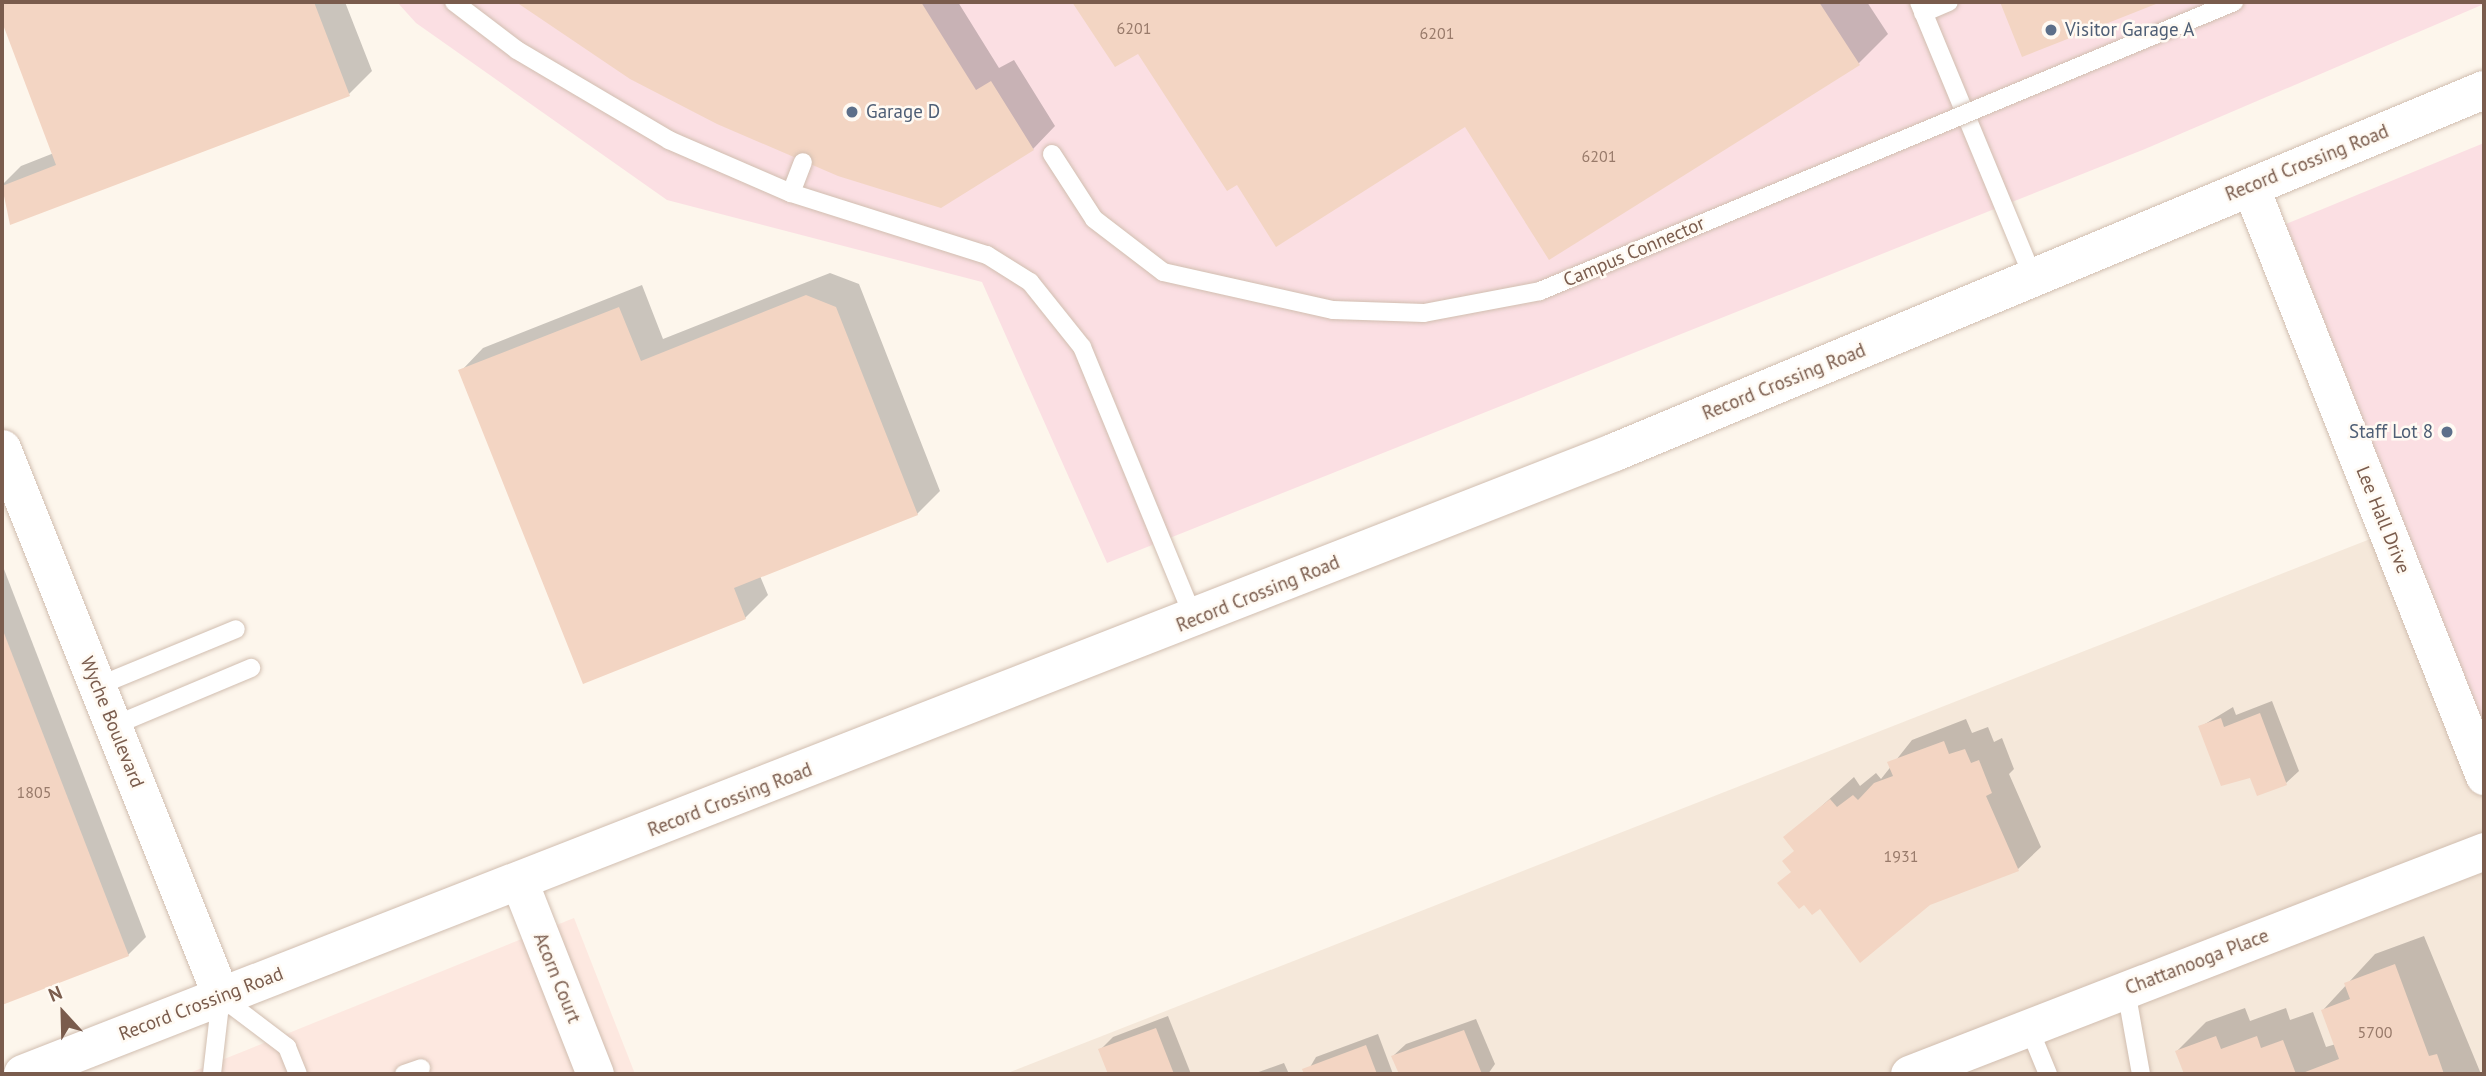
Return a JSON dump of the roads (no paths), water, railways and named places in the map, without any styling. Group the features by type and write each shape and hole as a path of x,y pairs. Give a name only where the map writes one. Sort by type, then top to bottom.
{"street":[{"name":"Record Crossing Road","path":"23,1074 1194,619 2484,90"},
{"name":"Lee Hall Drive","path":"2250,186 2484,776"},
{"name":"Wyche Boulevard","path":"2,448 221,996"},
{"name":"Chattanooga Place","path":"1909,1074 2484,851"},
{"name":"Acorn Court","path":"519,881 595,1074"}],"lane":[{"path":"453,2 591,97 668,140 791,193 987,255 1030,282 1062,315 1082,347 1194,619"},
{"path":"1949,2 1921,8 2033,277"},
{"name":"Campus Connector","path":"1052,154 1094,219 1163,272 1333,310 1424,313 1540,291 2234,2"},
{"path":"791,193 803,162"},
{"path":"97,686 236,629"},
{"path":"113,726 251,668"},
{"path":"2126,990 2141,1074"},
{"path":"212,1074 221,996"},
{"path":"221,996 287,1047 298,1074"},
{"path":"2029,1028 2048,1074"},
{"path":"404,1074 421,1068"}],"place":[{"name":"Visitor Garage A","path":"2051,30"},
{"name":"Garage D","path":"852,112"},
{"name":"Staff Lot 8","path":"2447,432"}]}
